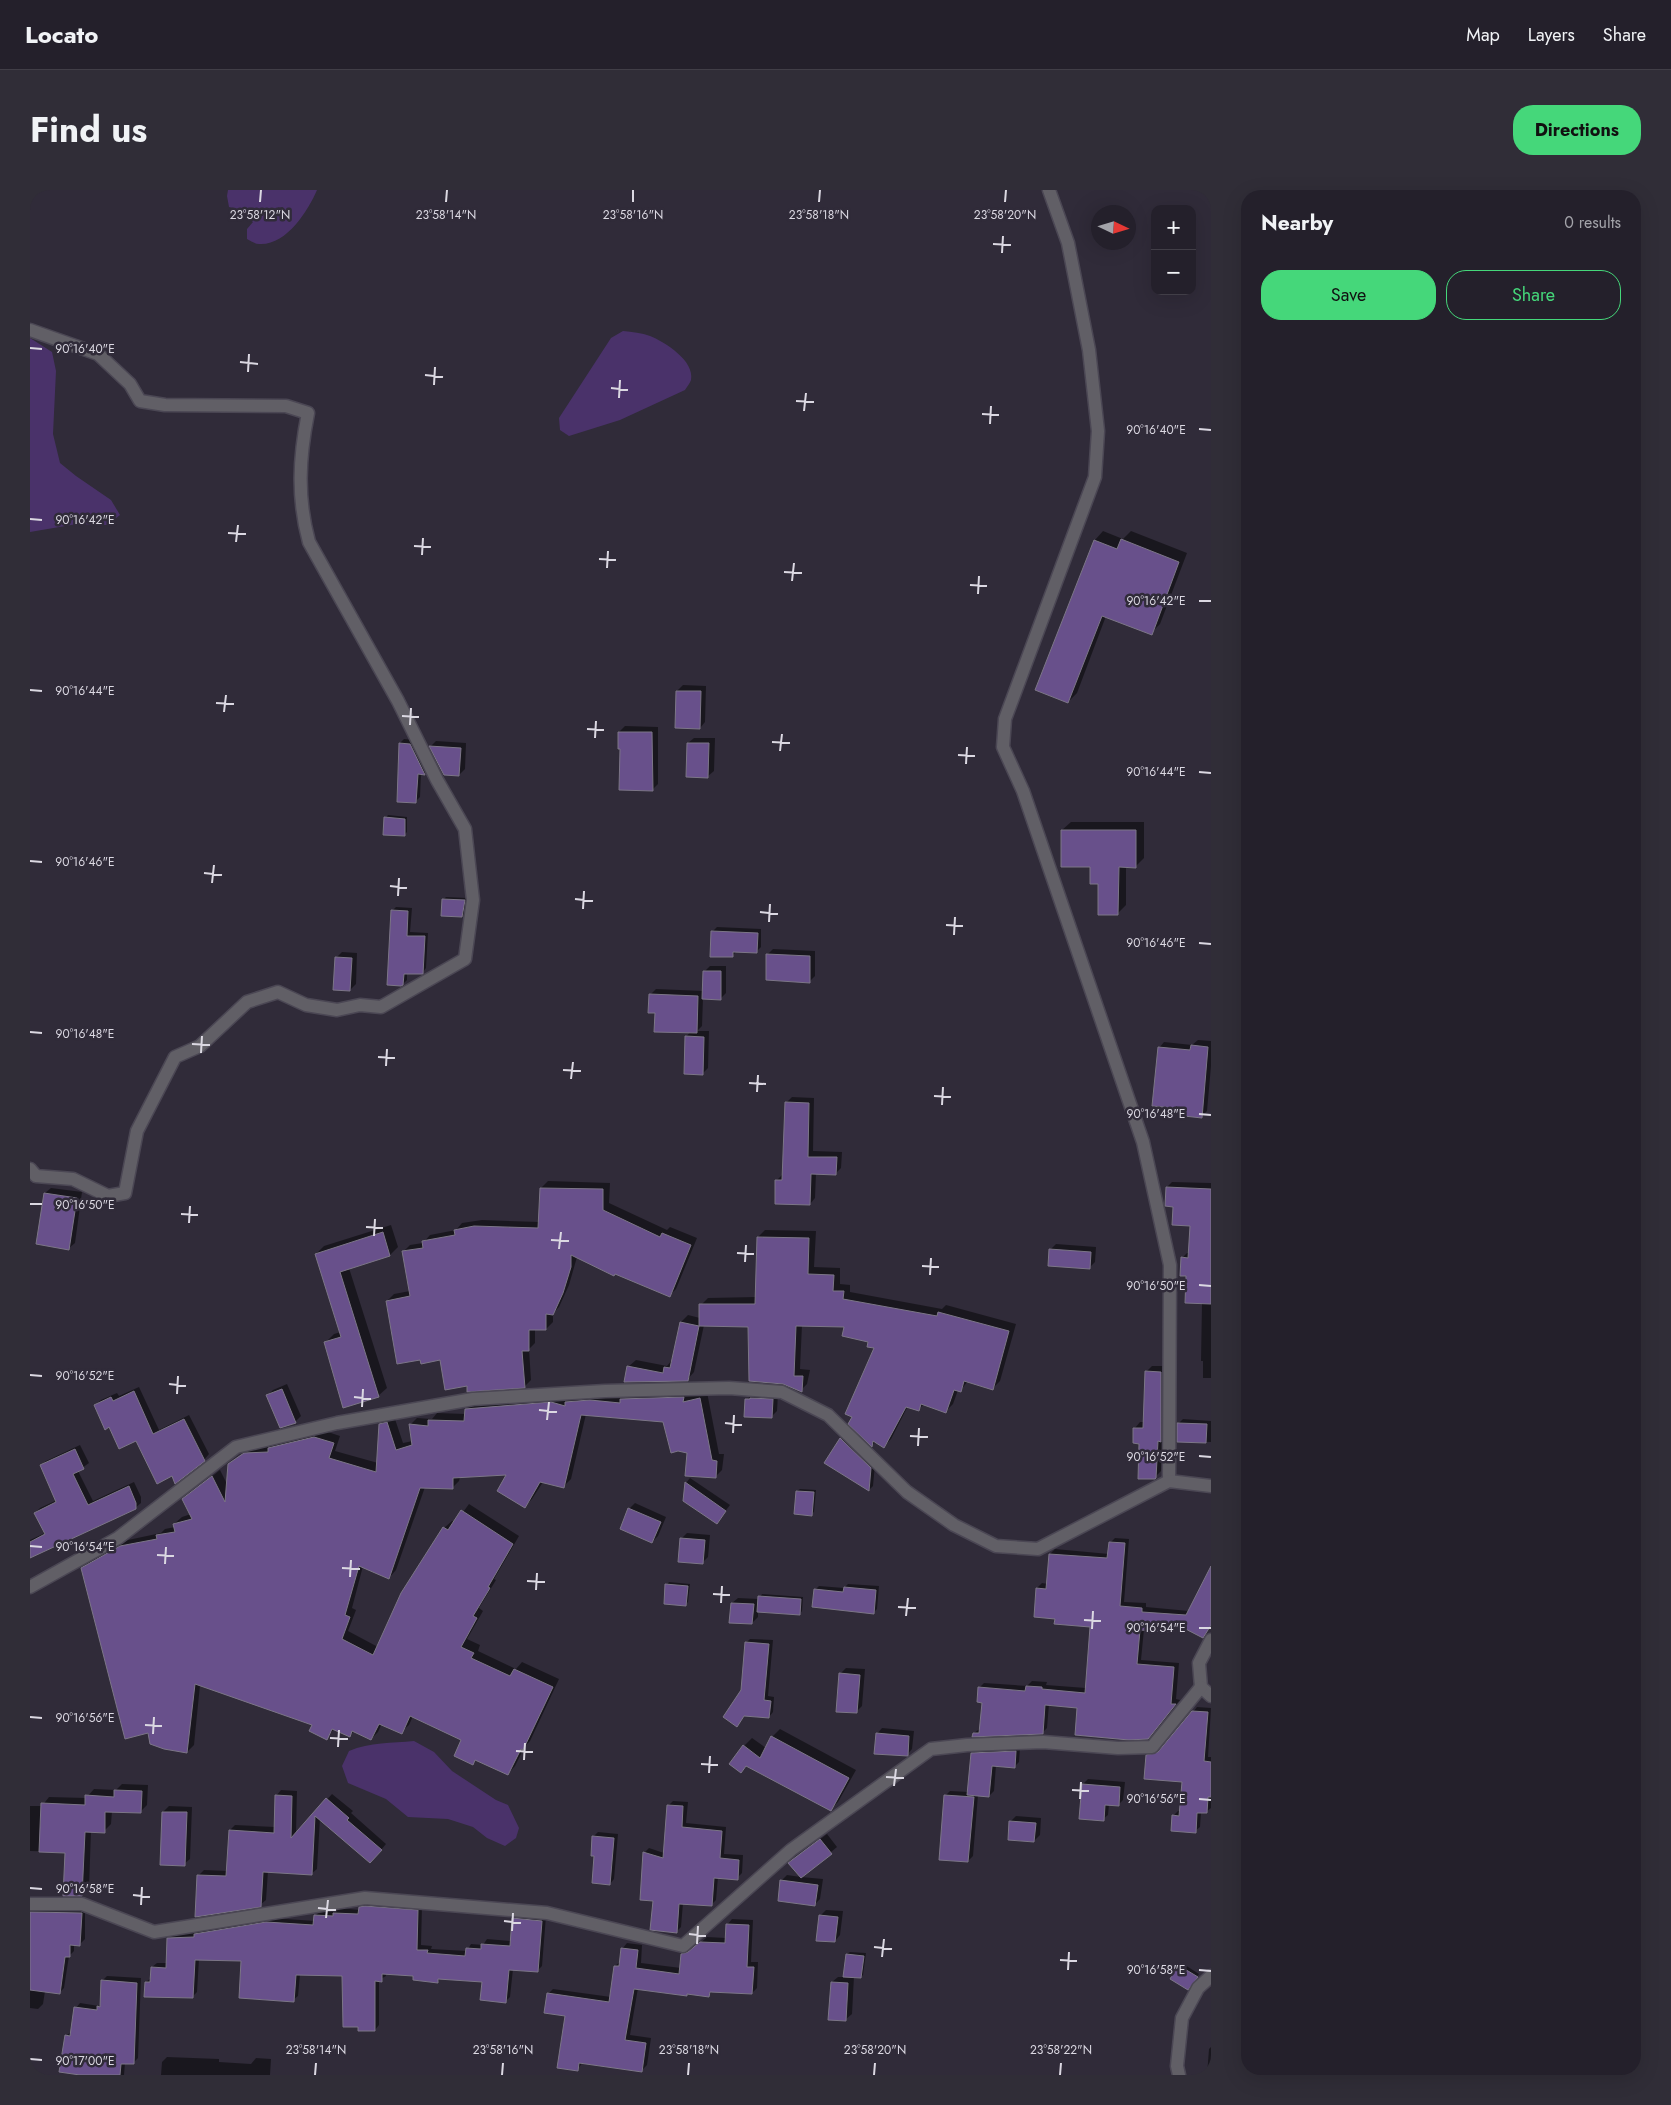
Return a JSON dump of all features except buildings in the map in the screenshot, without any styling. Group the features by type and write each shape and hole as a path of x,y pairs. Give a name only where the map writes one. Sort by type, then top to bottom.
{"street":[{"path":"1049,190 1068,242 1089,350 1098,431 1096,459 1094,477 1006,720 1003,747 1030,808 1143,1142 1170,1265 1169,1481"},
{"path":"30,330 98,354 130,384 140,401 165,405 286,406 308,413 303,437 299,483 304,522 309,542 398,701 437,780 465,829 474,900 465,959 381,1007 360,1005 337,1010 306,1005 278,992 247,1002 200,1046 176,1057 137,1131 125,1193 108,1196 73,1179 36,1176 30,1170"},
{"path":"30,1586 46,1579 118,1538 236,1447 337,1423 473,1399 605,1390 729,1388 782,1392 828,1415 907,1492 954,1525 996,1546 1038,1549 1169,1481 1211,1486"},
{"path":"1211,1640 1199,1663 1201,1687 1211,1696"},
{"path":"30,1904 82,1904 154,1932 365,1898 547,1913 683,1946 791,1850 931,1750 967,1745 1043,1742 1118,1748 1152,1747 1201,1687"},
{"path":"1179,2075 1176,2066 1182,2018 1198,1988 1211,1976"}],"shaded area":[{"path":"228,190 317,190 308,208 295,226 278,239 269,243 259,244 247,239 247,229 253,222 238,209 229,207"},
{"path":"623,331 650,336 678,353 684,359 691,373 690,382 685,390 620,420 569,436 560,430 559,418 611,338"},
{"path":"30,338 52,352 56,371 53,434 60,463 111,500 120,515 107,525 77,524 30,532"},
{"path":"414,1741 434,1752 452,1771 496,1800 508,1805 519,1828 516,1838 505,1846 487,1838 473,1827 448,1819 408,1817 386,1799 348,1783 342,1766 349,1751 373,1744"}]}
